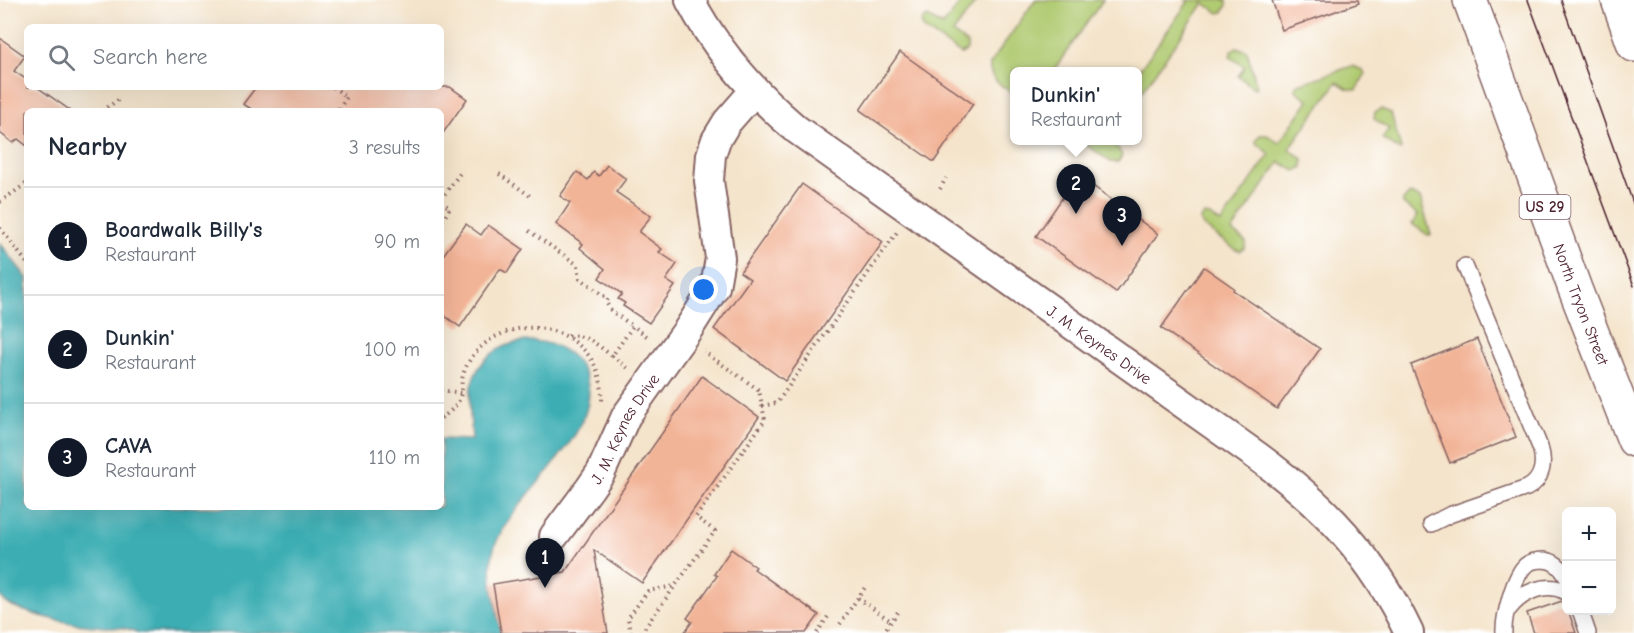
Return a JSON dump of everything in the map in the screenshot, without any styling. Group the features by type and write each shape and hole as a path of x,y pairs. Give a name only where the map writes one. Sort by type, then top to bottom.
{"main road":[{"name":"North Tryon Street","path":"1470,0 1575,289 1634,440"},
{"path":"1618,0 1634,45"}],"street":[{"name":"J. M. Keynes Drive","path":"690,0 710,33 755,90 810,140 1300,488 1351,540 1375,572 1409,633"},
{"name":"J. M. Keynes Drive","path":"554,536 601,472 626,416 689,328 715,287 720,258 710,180 711,155 716,140 727,122 755,90"}],"lane":[{"path":"1431,524 1449,514 1527,488 1536,482 1543,464 1540,447 1465,266"},
{"path":"1504,633 1506,613 1518,575 1528,563 1539,560 1550,561 1562,570"},
{"path":"1506,613 1520,597 1537,589 1555,587 1562,590"},
{"path":"1582,615 1588,633"}],"path":[{"path":"337,90 347,97 339,108"},
{"path":"106,108 118,100"},
{"path":"444,196 461,172"},
{"path":"499,174 533,198"},
{"path":"940,189 945,178"},
{"path":"0,202 24,185"},
{"path":"444,203 450,208 444,218"},
{"path":"0,228 24,259"},
{"path":"529,231 578,265 580,278 608,299 606,302 608,308 648,338"},
{"path":"762,406 777,403 898,232"},
{"path":"444,415 454,407 461,393 463,375 469,361 480,348 498,336 532,327 550,329 568,337 582,349 595,366 602,392 601,409"},
{"path":"612,356 633,327"},
{"path":"568,337 586,338 630,370"},
{"path":"641,633 715,531 696,517 765,420 759,390 703,351"},
{"path":"444,390 461,393"},
{"path":"631,633 628,618 648,591 675,586"},
{"path":"840,624 866,586"},
{"path":"858,598 891,621"},
{"path":"883,633 900,609"},
{"path":"817,633 830,615"}],"green space":[{"path":"962,0 977,0 953,33 967,44 967,50 961,54 924,29 921,23 928,17 943,26"},
{"path":"1035,0 1103,0 1056,67 1010,67 1010,91 991,74 990,64"},
{"path":"1186,0 1227,0 1227,5 1223,12 1219,13 1204,3 1142,91 1142,67 1188,2"},
{"path":"1237,47 1247,51 1257,87 1254,88 1238,76 1245,67 1230,57 1232,50"},
{"path":"1352,66 1363,70 1365,74 1357,90 1348,89 1337,82 1289,149 1303,159 1303,167 1295,171 1280,162 1232,231 1246,242 1245,248 1240,251 1236,250 1203,226 1200,220 1204,215 1221,223 1270,154 1256,143 1260,135 1267,135 1279,143 1309,100 1295,90 1296,85"},
{"path":"1381,109 1391,113 1401,149 1399,150 1382,138 1389,129 1374,119 1375,112"},
{"path":"1087,145 1116,146 1122,156 1118,162 1111,162"},
{"path":"1410,194 1420,198 1431,235 1412,224 1418,215 1403,204 1403,200"}],"water":[{"path":"0,243 24,274 24,510 444,510 444,439 472,440 470,392 474,377 484,360 499,349 516,343 535,341 553,345 568,353 581,367 588,385 588,406 580,427 501,532 493,552 491,572 501,633 139,633 122,628 60,621 24,611 5,602 0,596"}],"building":[{"path":"1272,0 1358,0 1359,3 1282,30"},
{"path":"0,38 24,55 14,71 24,78 24,90 41,90 67,108 24,108 24,144 18,139 13,143 0,133"},
{"path":"900,52 973,104 934,162 860,110"},
{"path":"444,87 450,87 467,99 444,132 444,108 250,108 243,104 254,90 444,90"},
{"path":"607,165 626,179 616,192 651,216 639,232 662,249 659,252 677,264 666,280 675,286 649,323 623,306 625,303 618,299 622,294 599,278 605,269 580,248 583,244 556,224 570,203 560,196 577,172 588,180 594,172 599,176"},
{"path":"1078,175 1158,234 1116,293 1036,236"},
{"path":"802,184 883,242 785,381 714,329 750,279 740,272"},
{"path":"466,224 481,235 488,225 523,249 507,273 500,269 460,327 444,315 444,254"},
{"path":"1204,267 1234,288 1233,290 1320,349 1277,409 1161,328"},
{"path":"1477,339 1516,437 1450,463 1411,365"},
{"path":"702,376 759,417 642,583 594,550 608,633 501,633 493,584 565,572"},
{"path":"731,549 756,567 754,569 819,615 806,633 684,633 692,622 687,618 717,576 714,574"},
{"path":"1562,601 1562,615 1570,615 1576,633 1534,633 1527,613"}],"tram line":[{"path":"1528,0 1634,286"},
{"path":"1561,0 1634,206"}],"place":[{"name":"Dunkin'","path":"1076,214"},
{"name":"CAVA","path":"1122,246"},
{"name":"Boardwalk Billy's","path":"545,588"}]}
